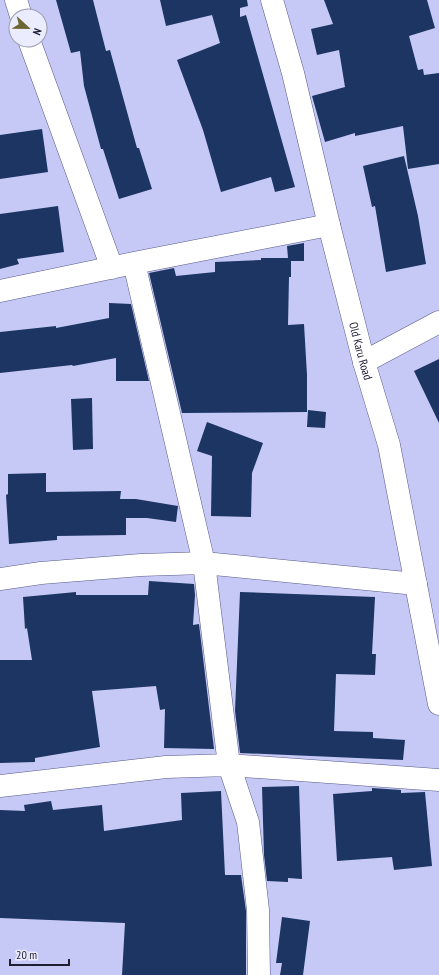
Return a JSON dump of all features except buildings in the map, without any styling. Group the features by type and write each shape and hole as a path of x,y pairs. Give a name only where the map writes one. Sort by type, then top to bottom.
{"street":[{"name":"Old Karu Road","path":"272,0 293,73 329,225 364,362 389,445 439,704"},
{"path":"32,48 112,268"},
{"path":"0,291 329,225"},
{"path":"134,263 204,563 229,764 248,822 258,910 260,975"},
{"path":"364,362 439,322"},
{"path":"0,579 41,572 141,565 204,563 416,584"},
{"path":"0,786 166,766 229,764 439,780"}]}
